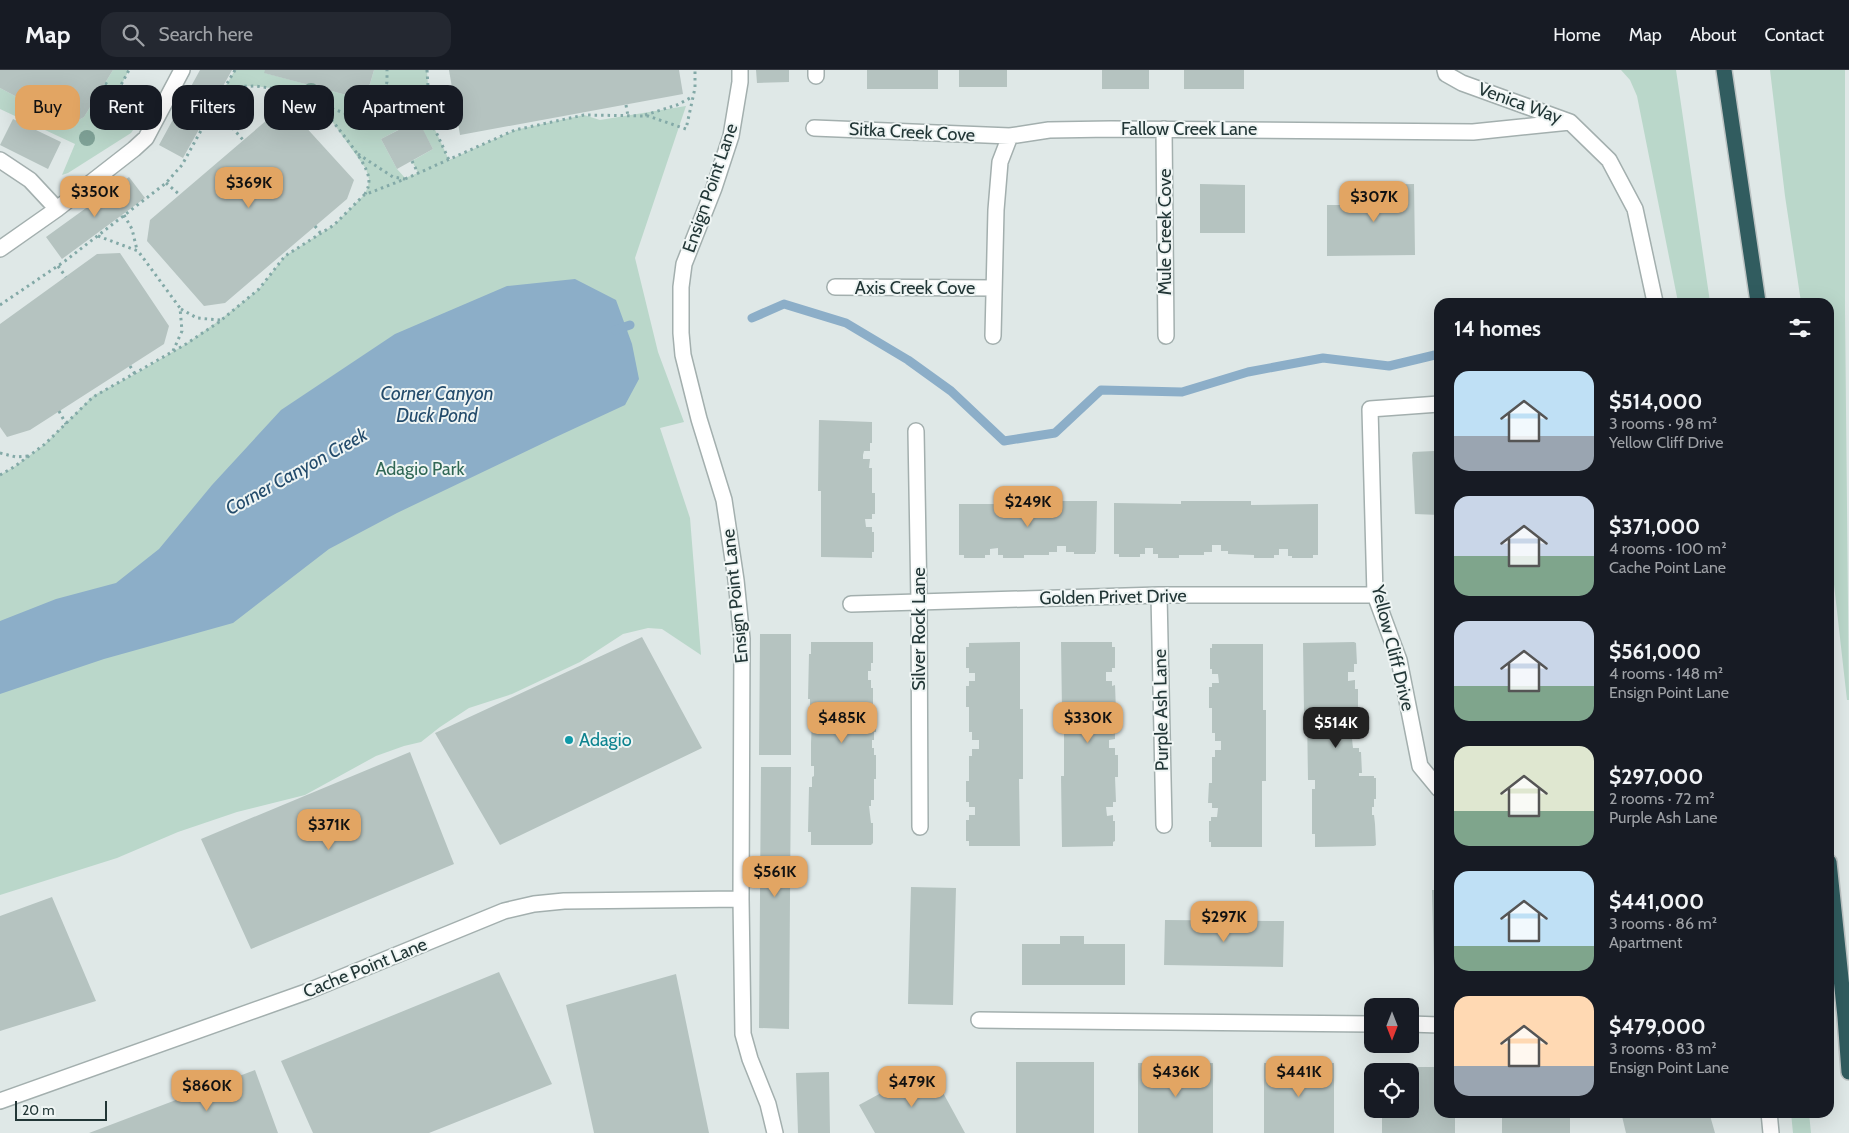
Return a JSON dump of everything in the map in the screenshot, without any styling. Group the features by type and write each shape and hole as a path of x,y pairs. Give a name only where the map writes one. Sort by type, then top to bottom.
{"highway":[{"path":"1724,70 1757,298"},
{"path":"1834,910 1849,1072"}],"street":[{"path":"0,249 134,150 146,138 182,70"},
{"name":"Ensign Point Lane","path":"740,70 740,82 731,136 714,188 684,264 680,309 683,355 699,419 724,500 742,639 741,899 743,1034 750,1059 768,1104 775,1133"},
{"name":"Venica Way","path":"1444,70 1446,74 1462,82 1570,122"},
{"path":"1570,122 1609,160 1635,209 1654,298"},
{"name":"Fallow Creek Lane","path":"1010,136 1049,130 1164,129 1473,132 1570,122"},
{"name":"Sitka Creek Cove","path":"814,128 1010,136"},
{"name":"Mule Creek Cove","path":"1164,129 1166,336"},
{"path":"993,336 1000,162 1010,136"},
{"path":"0,160 30,180 56,209"},
{"name":"Axis Creek Cove","path":"835,287 994,288"},
{"name":"Yellow Cliff Drive","path":"1434,404 1370,410 1375,595 1399,660 1420,766 1434,783"},
{"name":"Silver Rock Lane","path":"916,431 920,827"},
{"name":"Golden Privet Drive","path":"851,604 1159,595 1375,595"},
{"name":"Purple Ash Lane","path":"1159,595 1164,825"},
{"name":"Cache Point Lane","path":"0,1101 306,992 504,911 534,904 564,901 741,899"},
{"path":"979,1020 1364,1024"},
{"path":"1419,1024 1434,1025"},
{"path":"1770,1118 1771,1133"}],"path":[{"path":"122,85 129,70"},
{"path":"226,85 234,70"},
{"path":"334,109 347,114 362,113 380,102 387,82 387,70"},
{"path":"426,70 430,119 449,160"},
{"path":"364,195 405,179 515,130 584,115 648,116 686,129 693,96 695,70"},
{"path":"105,83 108,85"},
{"path":"642,116 677,105 693,96"},
{"path":"626,104 628,116"},
{"path":"0,475 45,444 93,397 173,352 220,320 259,289 285,256 334,224 364,195 369,179 366,169 334,123"},
{"path":"513,125 515,130"},
{"path":"0,305 58,266 166,183 182,165 202,130"},
{"path":"234,130 244,141"},
{"path":"355,152 393,177 405,179"},
{"path":"412,161 418,173"},
{"path":"166,183 180,195"},
{"path":"124,215 132,229 138,251 180,308 197,318 220,320"},
{"path":"315,226 321,234"},
{"path":"98,236 138,251"},
{"path":"58,266 66,277"},
{"path":"173,352 182,331 180,308"},
{"path":"130,366 135,374"},
{"path":"59,412 66,424"},
{"path":"0,453 16,457 29,456"}],"green space":[{"path":"113,70 129,70 121,85 104,85"},
{"name":"Adagio Park","path":"235,70 265,70 265,73 310,85 264,85 264,87 226,85"},
{"name":"Adagio Park","path":"374,70 427,70 428,85 369,85"},
{"path":"1621,70 1676,70 1709,298 1677,298 1637,96 1630,80"},
{"path":"1770,70 1845,70 1845,313 1849,700 1847,700 1834,584 1834,298 1800,298 1785,196"},
{"path":"0,88 15,96 15,116 0,109"},
{"name":"Adagio Park","path":"334,92 344,94 344,130 398,130 381,139 397,169 405,178 418,173 412,161 433,149 423,130 435,130 449,160 515,130 584,115 600,120 686,106 635,258 658,352 684,422 660,428 690,518 701,655 662,629 648,628 623,634 580,662 512,694 469,708 421,742 376,756 305,795 237,812 178,832 117,858 0,895 0,475 45,444 93,396 186,344 259,289 285,256 334,225 364,195 369,179 366,169 334,124"},
{"path":"90,107 90,130 133,130 68,173 62,175 75,144 45,130 80,130 80,119 84,117"},
{"path":"1792,1118 1810,1118 1811,1133 1793,1133"}],"water":[{"name":"Corner Canyon Duck Pond","path":"575,279 616,300 632,344 639,379 625,405 397,513 329,549 233,623 104,659 0,694 0,621 56,599 116,583 159,549 212,485 281,410 395,334 507,286"}],"building":[{"path":"0,70 113,70 104,85 90,85 90,107 84,117 80,119 80,85 15,85 15,96 0,88"},
{"path":"200,70 232,70 224,85 192,85"},
{"path":"265,70 374,70 369,85 344,85 344,94 334,92 334,85 309,85 264,73"},
{"path":"449,70 679,70 683,94 460,135 459,130 463,130 463,85 452,85"},
{"path":"756,70 789,70 789,82 757,83"},
{"path":"867,70 938,70 938,89 867,89"},
{"path":"959,70 1007,70 1007,87 959,87"},
{"path":"1102,70 1149,70 1149,89 1102,89"},
{"path":"1184,70 1244,70 1244,89 1184,89"},
{"path":"13,119 15,120 15,130 36,130 61,142 48,169 0,145"},
{"path":"172,121 172,130 199,130 183,158 159,145"},
{"path":"264,123 264,130 308,130 354,180 347,199 225,303 204,306 147,241 150,220"},
{"path":"399,130 423,130 433,149 397,169 381,139"},
{"path":"129,177 145,198 62,259 46,237"},
{"path":"1200,184 1245,185 1245,233 1200,233"},
{"path":"1414,184 1415,255 1327,256 1327,205 1358,205 1357,185"},
{"path":"120,253 169,326 164,344 30,430 7,437 0,427 0,324 97,254"},
{"path":"819,420 872,422 872,443 870,443 870,451 864,451 863,459 870,459 869,468 872,468 872,493 875,493 875,514 872,514 872,519 865,519 866,527 872,527 872,532 874,532 874,552 872,552 872,558 821,557 821,491 818,491"},
{"path":"1434,451 1434,515 1415,514 1413,452"},
{"path":"1026,501 1097,501 1095,554 1074,554 1074,552 1066,552 1066,546 1057,546 1057,552 1049,552 1049,555 1024,555 1024,558 1003,558 1003,555 998,555 998,548 990,549 990,555 985,555 985,558 964,558 964,555 959,555 959,504 1026,504"},
{"path":"1181,501 1251,501 1251,505 1318,504 1318,555 1313,555 1313,558 1292,558 1292,556 1288,556 1288,549 1279,549 1279,555 1274,555 1274,558 1254,558 1254,555 1228,554 1228,551 1221,551 1221,545 1212,545 1212,552 1204,552 1204,555 1179,555 1179,558 1158,558 1158,554 1153,554 1153,548 1145,548 1145,554 1140,554 1140,557 1119,557 1119,554 1114,554 1114,503 1181,504"},
{"path":"760,634 791,634 791,755 759,755"},
{"name":"Adagio","path":"642,637 702,748 500,845 435,733"},
{"path":"811,642 873,642 873,663 871,663 871,671 868,671 868,680 871,680 871,688 873,688 873,709 876,709 876,732 874,732 874,740 872,740 872,748 874,748 874,755 876,755 876,779 874,779 874,800 871,800 871,806 869,806 871,823 873,823 873,843 871,845 811,845 811,832 808,832 809,787 812,787 812,777 814,776 814,766 811,766 811,743 814,712 810,711 810,699 808,699"},
{"path":"1020,642 1020,709 1023,709 1023,779 1019,779 1020,846 969,846 969,841 966,841 966,820 969,820 969,815 975,815 975,807 969,807 969,802 966,802 966,781 969,781 969,756 972,756 972,749 979,749 979,740 972,740 972,732 969,732 969,707 966,707 966,686 969,686 969,681 975,681 975,673 969,673 969,668 966,668 966,647 969,647 969,643"},
{"path":"1061,642 1112,642 1112,647 1115,647 1115,668 1112,668 1112,672 1106,672 1106,681 1112,681 1112,686 1115,685 1116,711 1118,711 1118,731 1115,731 1115,739 1109,740 1109,748 1115,748 1115,755 1118,755 1118,777 1115,777 1116,802 1113,802 1113,807 1106,807 1107,816 1113,815 1113,821 1115,821 1115,841 1113,846 1062,847 1061,776 1064,776 1064,710 1062,711"},
{"path":"1303,643 1356,643 1357,664 1354,664 1354,672 1348,672 1348,681 1355,680 1355,689 1358,689 1358,713 1361,713 1362,734 1359,734 1359,739 1352,739 1353,748 1359,748 1359,752 1361,752 1362,773 1359,773 1359,776 1374,776 1376,778 1376,799 1374,799 1374,807 1372,807 1372,815 1374,815 1376,845 1315,847 1315,834 1312,834 1312,789 1315,789 1315,780 1308,780 1307,712 1304,712"},
{"path":"1212,644 1263,644 1263,710 1266,710 1266,781 1262,781 1262,847 1211,847 1211,842 1209,842 1209,821 1211,821 1211,817 1217,817 1218,808 1212,808 1212,803 1208,803 1209,783 1212,783 1212,757 1215,757 1215,750 1221,750 1221,741 1215,741 1215,733 1212,733 1212,708 1209,708 1209,687 1212,687 1212,683 1219,683 1218,674 1212,674 1212,669 1210,669 1210,648 1212,648"},
{"path":"410,752 454,864 251,949 201,839"},
{"path":"761,767 791,767 789,1029 759,1028"},
{"path":"911,887 956,888 953,1005 908,1004"},
{"path":"1432,890 1434,890 1434,968"},
{"path":"52,897 96,1001 0,1031 0,916"},
{"path":"1165,920 1284,921 1283,967 1164,965"},
{"path":"1060,936 1084,936 1084,944 1125,944 1125,985 1022,985 1022,944 1060,944"},
{"path":"499,972 552,1084 429,1133 313,1133 281,1061"},
{"path":"676,974 709,1133 594,1133 566,1005"},
{"path":"1016,1062 1094,1062 1094,1133 1016,1133"},
{"path":"1138,1063 1213,1063 1213,1133 1138,1133"},
{"path":"1264,1063 1334,1063 1334,1133 1264,1133"},
{"path":"929,1067 965,1133 875,1133 859,1105"},
{"path":"1419,1067 1434,1067 1434,1118 1455,1118 1455,1133 1382,1133 1382,1118 1419,1118"},
{"path":"255,1070 278,1133 89,1133"},
{"path":"829,1072 830,1133 798,1133 796,1073"},
{"path":"1502,1118 1570,1118 1570,1133 1502,1133"},
{"path":"1622,1118 1711,1118 1715,1133 1626,1133"}],"waterway":[{"name":"Corner Canyon Creek","path":"752,318 784,304 846,323 908,360 951,391 1004,441 1055,433 1101,390 1182,392 1248,372 1323,358 1389,366 1434,355"},
{"name":"Corner Canyon Creek","path":"615,330 630,325"}],"place":[{"name":"Adagio","path":"569,740"}]}
